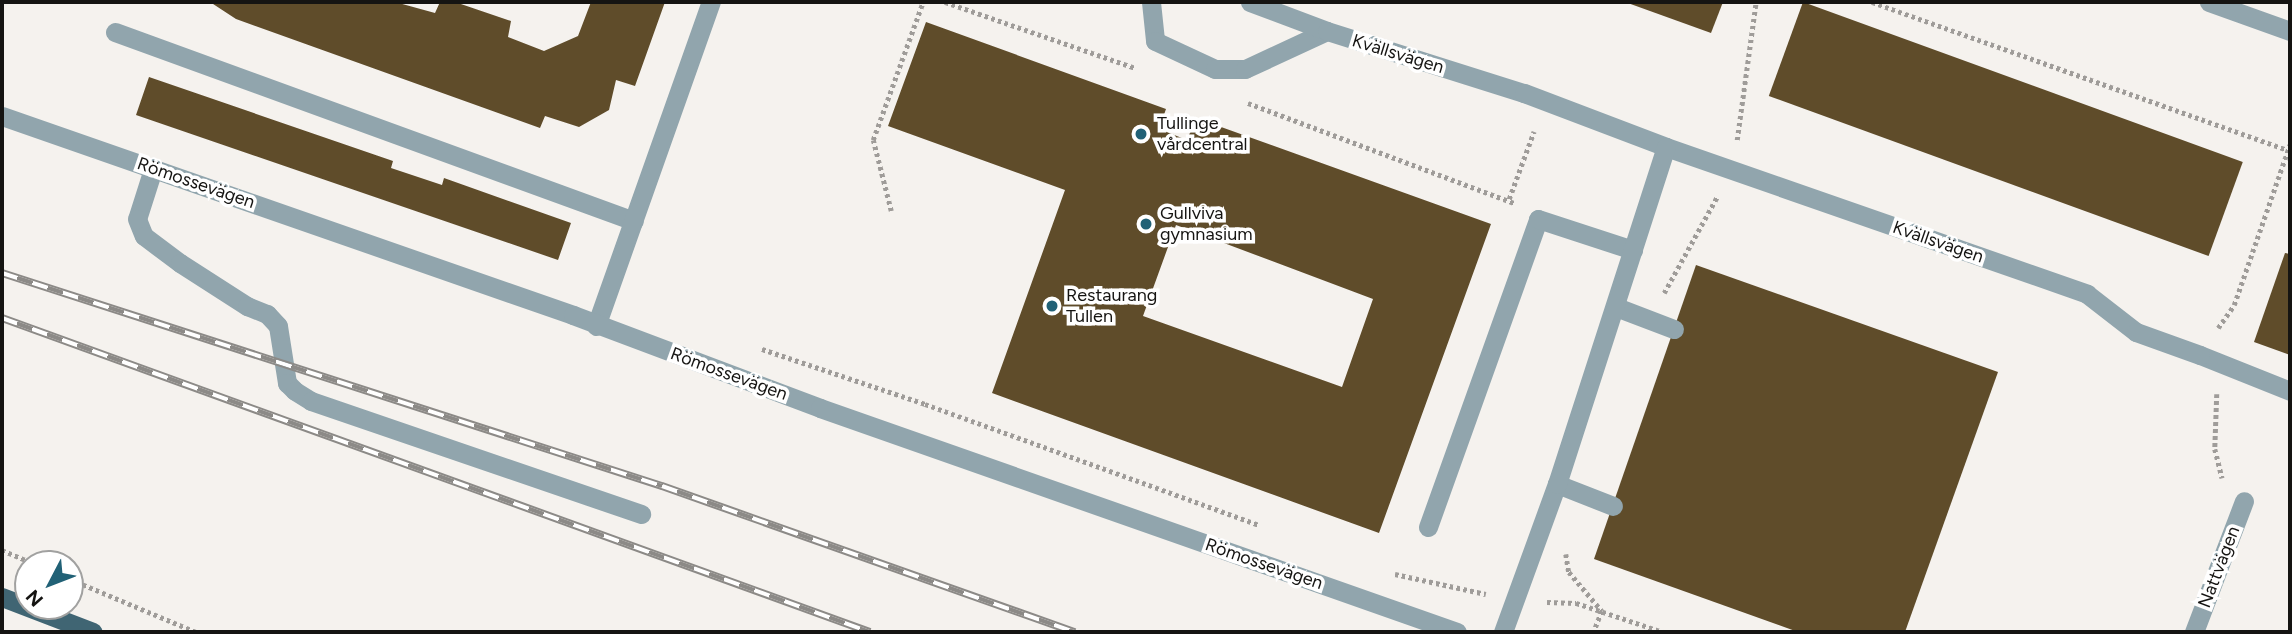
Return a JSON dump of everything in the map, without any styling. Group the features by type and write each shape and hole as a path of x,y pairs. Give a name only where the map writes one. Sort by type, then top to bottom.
{"main road":[{"path":"2,597 93,632"}],"street":[{"path":"596,326 711,2"},
{"path":"1151,2 1155,41 1215,69 1245,69 1327,32"},
{"name":"Kvällsvägen","path":"1250,2 1327,32 1545,101 1666,147 2087,294 2136,332 2290,391"},
{"path":"2209,2 2290,31"},
{"path":"115,32 634,221"},
{"name":"Römossevägen","path":"2,116 1457,632"},
{"path":"1503,632 1557,484 1666,147"},
{"path":"153,169 136,219 144,236 247,306 267,314 278,326 287,383 295,391 311,401 641,514"},
{"path":"1428,527 1538,219 1633,250"},
{"path":"1616,307 1674,329"},
{"path":"1557,484 1613,506"},
{"name":"Nattvägen","path":"2194,632 2244,501"}],"path":[{"path":"891,211 873,140 923,2"},
{"path":"945,2 1140,69"},
{"path":"1872,2 2289,148 2234,305 2200,355 2217,384 2215,449 2223,472 2220,489 2244,501"},
{"path":"1509,199 1545,101"},
{"path":"1241,102 1509,199 1538,219"},
{"path":"757,348 925,404 1271,530"},
{"path":"1388,572 1515,600 1576,603 1663,632"},
{"path":"84,585 196,632"},
{"path":"1594,632 1602,611"}],"building":[{"path":"210,2 395,2 435,13 440,2 455,2 511,21 508,37 544,51 578,36 591,2 665,2 635,86 616,80 609,110 579,127 545,116 540,128 236,19"},
{"path":"1625,2 1723,2 1711,33"},
{"path":"1803,2 2243,162 2209,256 1769,96"},
{"path":"926,22 1166,109 1159,129 1187,140 1196,118 1491,224 1379,533 992,393 1065,190 888,126","holes":["1176,225 1373,299 1342,387 1143,316"]},
{"path":"149,77 393,161 391,168 442,185 444,178 571,223 558,260 136,115"},
{"path":"2285,253 2290,254 2290,355 2254,342"},
{"path":"1696,265 1998,372 1905,632 1798,632 1594,559"}],"railway":[{"path":"2,273 662,486 1075,632"},
{"path":"2,318 870,632"}],"place":[{"name":"Tullinge vårdcentral","path":"1141,134"},
{"name":"Gullviva gymnasium","path":"1146,224"},
{"name":"Restaurang Tullen","path":"1052,306"}]}
